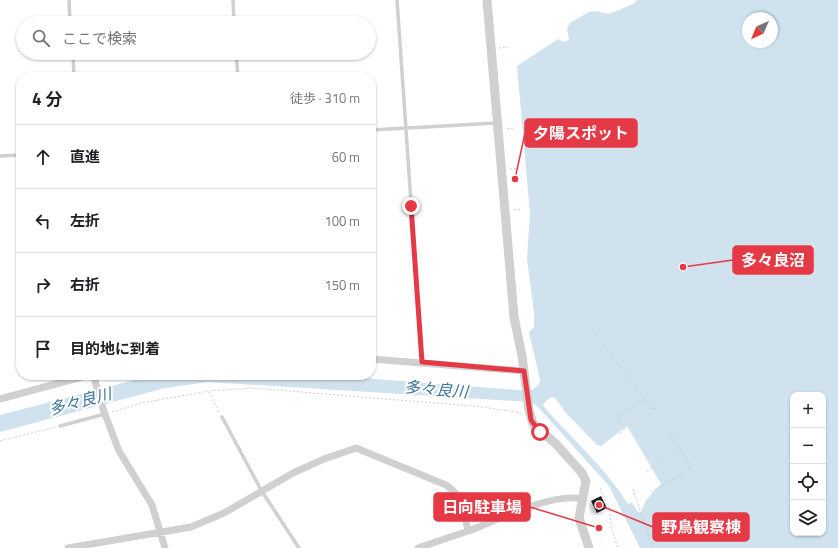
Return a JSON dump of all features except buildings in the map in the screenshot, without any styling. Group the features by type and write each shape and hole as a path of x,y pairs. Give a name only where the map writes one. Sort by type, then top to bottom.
{"street":[{"path":"487,0 514,317 526,383 529,412 535,428 556,444 584,476 587,484 582,499 579,518 589,548"},
{"path":"376,358 524,371"},
{"path":"0,399 70,380"},
{"path":"96,380 104,412 119,451 152,505 165,548"},
{"path":"68,548 191,527 209,521 261,490 305,467 356,448 446,485 455,491 460,499 468,530"},
{"path":"418,548 532,506 558,499 576,497 582,499"}],"lane":[{"path":"69,0 70,16"},
{"path":"233,0 234,16"},
{"path":"397,0 422,362"},
{"path":"73,60 74,72"},
{"path":"237,60 238,72"},
{"path":"376,130 497,123"},
{"path":"0,156 16,155"},
{"path":"60,426 104,412"},
{"path":"222,417 261,490 299,548"}],"path":[{"path":"499,48 508,47"},
{"path":"506,129 515,128"},
{"path":"510,169 519,168"},
{"path":"514,210 522,209"},
{"path":"591,328 653,410 658,407"},
{"path":"104,412 142,403 209,391 252,388 529,412"},
{"path":"209,391 222,417"},
{"path":"626,429 617,418 644,399"},
{"path":"620,433 635,422"},
{"path":"0,441 60,426"},
{"path":"651,492 692,468 668,430"},
{"path":"647,472 679,447"},
{"path":"600,488 610,511 611,526 618,548"},
{"path":"633,490 653,548"}],"water":[{"name":"多々良川","path":"637,0 838,0 838,548 640,548 609,486 538,407 531,402 208,382 165,388 0,432 0,415 134,380 376,379 530,391 533,389 537,386 540,380 529,332 534,327 534,312 527,259 530,214 517,66 558,39 564,42 569,40 567,29 570,23 589,12 595,11 609,14 633,4","holes":["552,397 556,399 565,412 597,445 601,446 627,426 661,484 646,500 641,512 638,512 632,503 628,504 599,466 543,405"]}],"place":[{"name":"夕陽スポット","path":"515,179"},
{"name":"多々良沼","path":"683,267"},
{"name":"野鳥観察棟","path":"599,505"},
{"name":"日向駐車場","path":"599,528"}],"route":[{"path":"411,206 422,362 524,371 531,420 535,428 540,432"}]}
